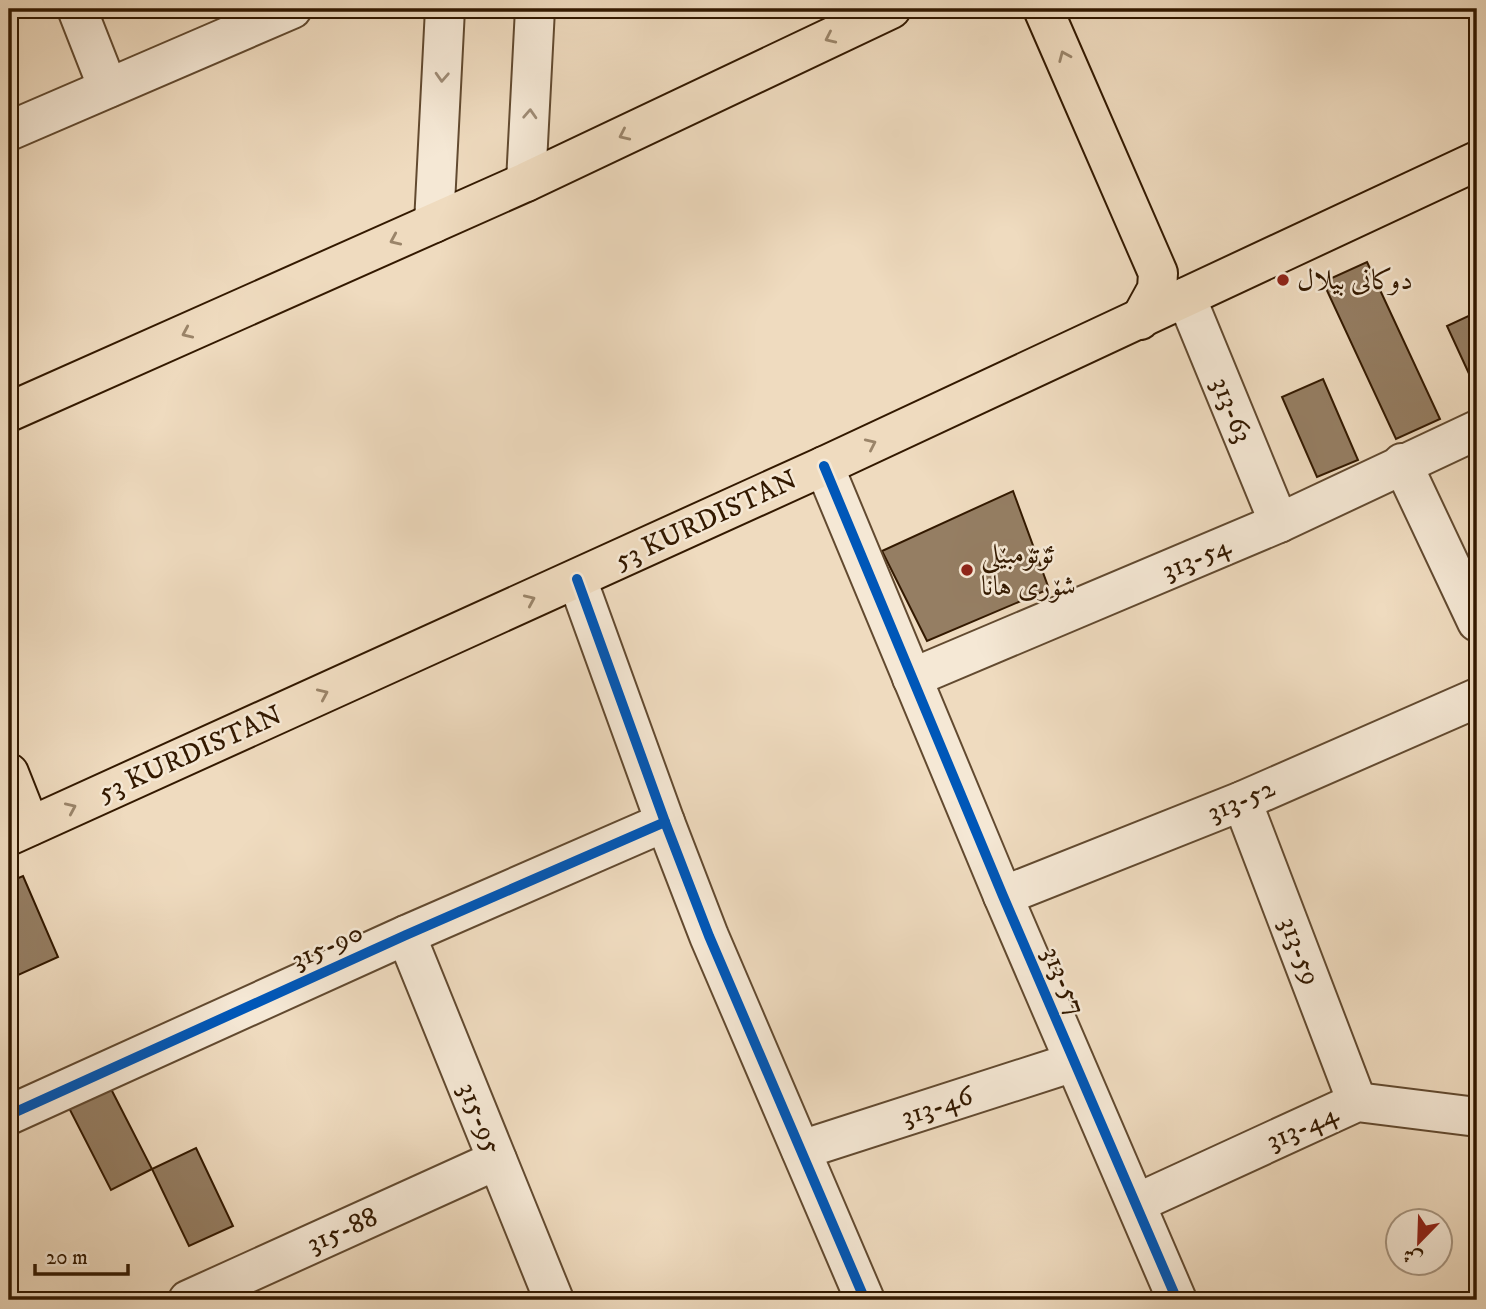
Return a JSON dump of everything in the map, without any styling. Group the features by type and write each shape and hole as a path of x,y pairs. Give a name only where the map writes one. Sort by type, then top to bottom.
{"main road":[{"path":"9,412 526,182 891,9"},
{"path":"1043,9 1158,273 1157,289 1140,320"},
{"path":"1072,9 1186,297"},
{"name":"53 KURDISTAN","path":"19,831 824,466 1477,161"},
{"path":"9,773 19,831"}],"street":[{"path":"77,9 108,88"},
{"path":"9,131 292,9"},
{"path":"434,223 445,9"},
{"path":"526,182 536,9"},
{"name":"313-63","path":"1186,297 1279,523"},
{"name":"313-54","path":"912,678 1279,523 1477,430"},
{"path":"1402,463 1477,622"},
{"name":"313-57","path":"824,466 1003,896 1177,1300"},
{"path":"577,579 709,936 865,1300"},
{"name":"313-52","path":"1003,896 1242,801 1477,698"},
{"name":"313-59","path":"1242,801 1357,1102"},
{"name":"315-90","path":"9,1115 406,935 665,822"},
{"name":"315-95","path":"406,935 554,1300"},
{"name":"313-46","path":"801,1150 1074,1062"},
{"name":"313-44","path":"1137,1203 1357,1102 1477,1117"},
{"name":"315-88","path":"187,1300 497,1160"}],"building":[{"path":"1367,262 1440,419 1396,439 1323,282"},
{"path":"1477,312 1477,391 1447,326"},
{"path":"1323,379 1358,460 1317,477 1282,397"},
{"name":"ئۆتۆمبێلی شۆری هانا","path":"1013,491 1049,589 927,641 882,551"},
{"path":"23,876 58,957 16,976 9,960 9,882"},
{"path":"110,1087 152,1169 111,1190 69,1108"},
{"path":"196,1148 233,1226 189,1246 152,1169"}],"cycle path":[{"path":"824,466 1003,896 1177,1300"},
{"path":"577,579 709,936 865,1300"},
{"path":"9,1115 406,935 665,822"}],"place":[{"name":"دوکانی بیلال","path":"1283,280"},
{"name":"ئۆتۆمبێلی شۆری هانا","path":"967,570"}]}
